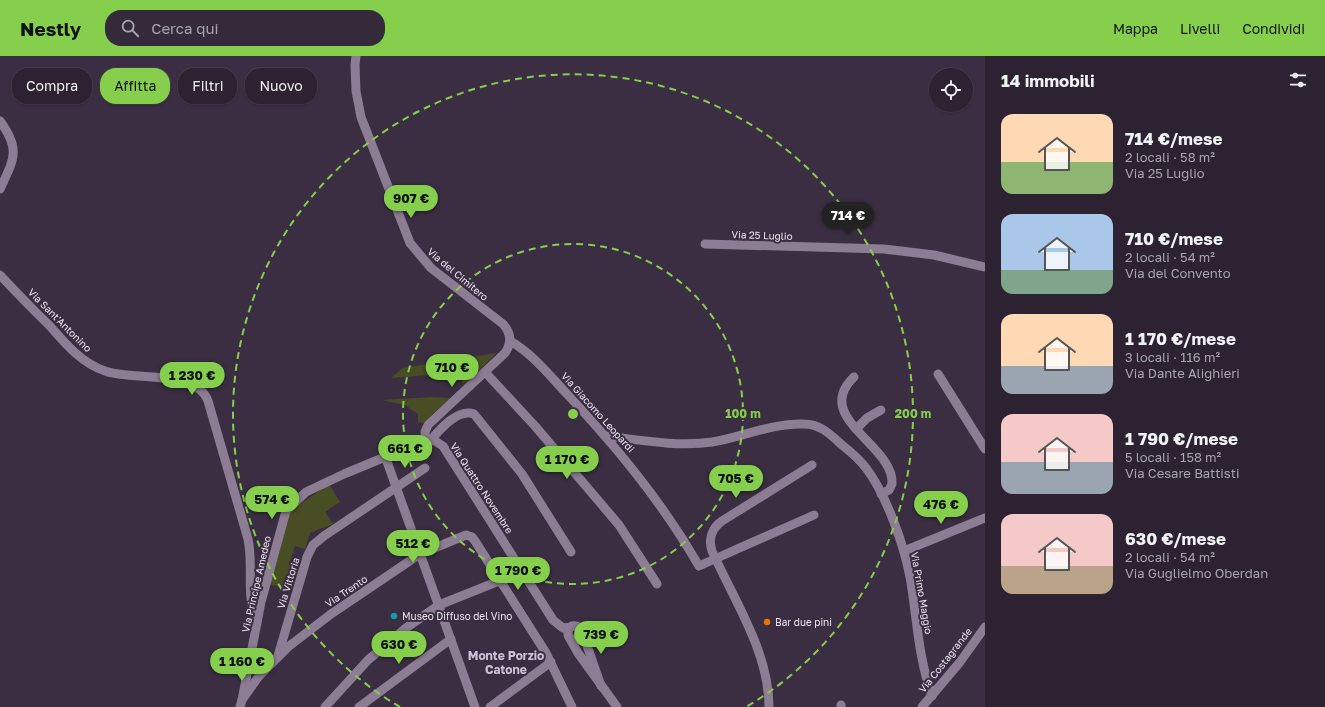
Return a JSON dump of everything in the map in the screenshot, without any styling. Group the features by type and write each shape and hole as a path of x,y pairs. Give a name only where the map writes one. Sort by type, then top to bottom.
{"street":[{"name":"Via del Cimitero","path":"356,56 356,91 361,117 410,243 430,268 505,326 510,341"},
{"path":"0,121 10,136 14,159 0,189"},
{"name":"Via 25 Luglio","path":"705,244 884,249 934,255 985,267"},
{"name":"Via Sant'Antonino","path":"0,275 73,350 92,366 114,374 188,382 198,387 203,392 207,399 247,532 250,558 250,602 257,622"},
{"path":"510,341 505,353 430,423 426,430 428,440 459,414 468,412 474,414 522,474 571,552"},
{"name":"Via Giacomo Leopardi","path":"510,341 532,357 606,436 664,510 699,566 715,560"},
{"path":"485,372 536,426 619,525 657,584"},
{"path":"938,374 985,449"},
{"path":"854,377 844,388 842,398 846,415 856,429 875,450 892,476 891,487 881,494"},
{"path":"856,429 866,418 881,410"},
{"name":"Via Primo Maggio","path":"606,436 690,444 718,441 780,426 813,424 825,429 855,456 869,473 881,494 904,551 910,578 923,667 932,696"},
{"name":"Via Principe Amedeo","path":"241,703 261,602 286,511 304,493 385,456 428,440"},
{"name":"Via Quattro Novembre","path":"428,440 443,446 553,620 563,628 571,627"},
{"path":"385,456 475,707"},
{"path":"769,707 767,686 758,650 715,560 710,547 710,539 713,529 718,523 812,465"},
{"name":"Via Vittoria","path":"278,656 306,561 313,545 425,468"},
{"path":"715,560 814,515"},
{"path":"904,551 985,518"},
{"name":"Via Trento","path":"241,703 265,669 278,656 331,614 420,554 460,536 469,535 475,541 499,581"},
{"path":"325,707 368,660 406,628 439,605 499,581 551,662 572,707"},
{"path":"601,686 582,631 578,626 571,627 568,630 568,636 578,653 601,686 617,707"},
{"name":"Via Costagrande","path":"922,707 985,627"},
{"path":"568,636 576,641 581,638 582,631"},
{"path":"359,707 451,639"},
{"path":"490,707 551,662"}],"green space":[{"path":"496,353 467,383 462,383 462,377 429,375 391,378 403,368"},
{"path":"432,397 450,398 423,423 418,422 418,414 405,405 382,400"},
{"path":"329,484 340,502 325,512 333,524 310,533 305,549 295,546 289,564 300,567 292,590 269,584 288,513"}],"place":[{"name":"Museo Diffuso del Vino","path":"394,616"},
{"name":"Bar due pini","path":"767,622"}],"district":[{"name":"Monte Porzio Catone","path":"506,662"}]}
